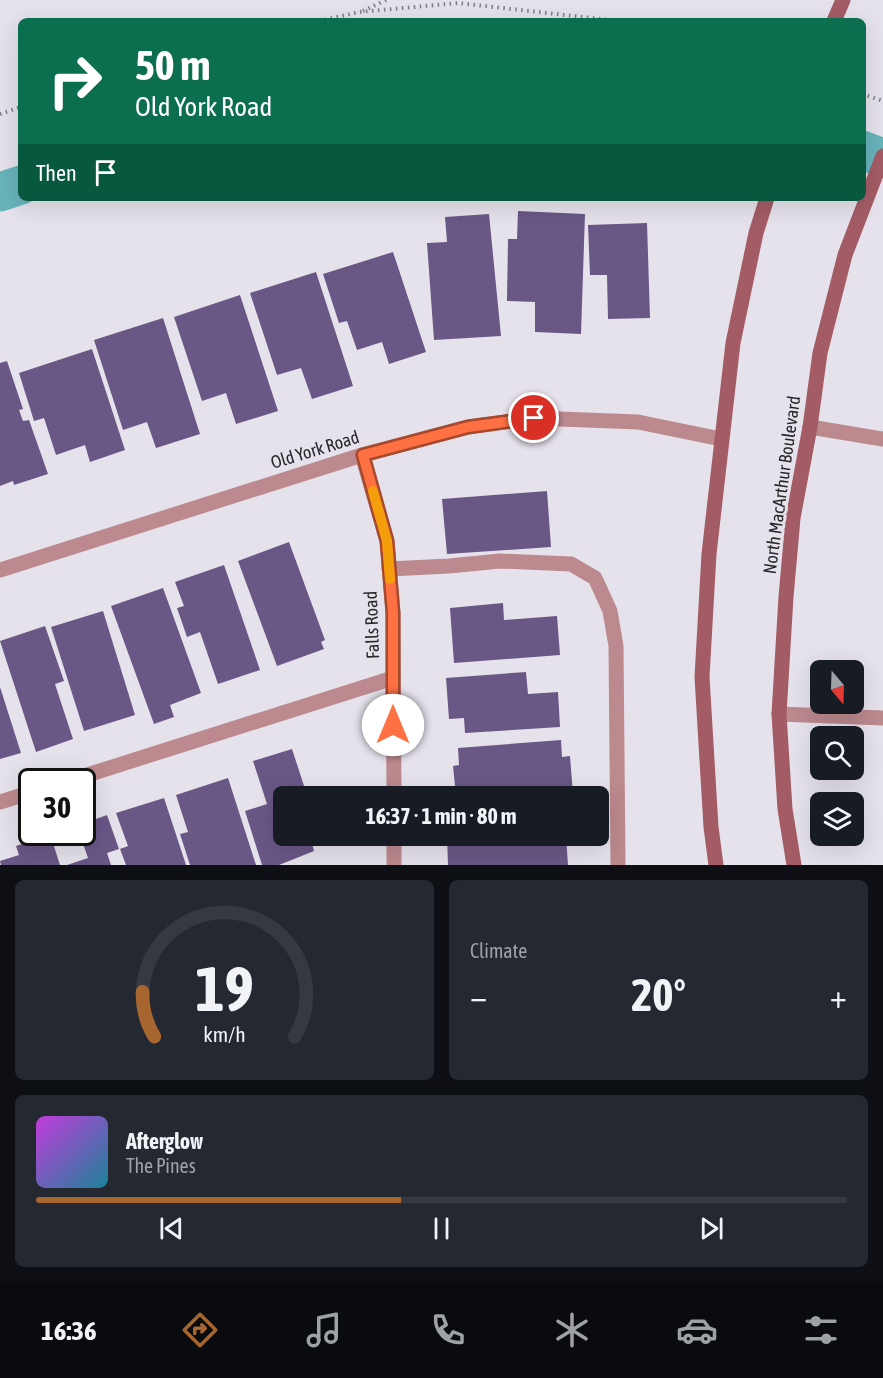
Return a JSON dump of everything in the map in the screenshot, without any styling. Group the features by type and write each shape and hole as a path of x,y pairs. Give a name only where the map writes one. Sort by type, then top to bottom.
{"main road":[{"path":"835,18 843,0"},
{"name":"North MacArthur Boulevard","path":"866,200 883,156"},
{"path":"716,865 711,827 702,677 709,554 733,343 756,233 766,201"},
{"name":"North MacArthur Boulevard","path":"794,865 785,809 779,714 793,518 810,427 820,353 845,255 866,201"}],"street":[{"name":"Old York Road","path":"0,570 363,455 468,427 534,418 638,422 721,439"},
{"path":"810,427 883,439"},
{"name":"Falls Road","path":"363,455 387,541 393,613 394,786"},
{"path":"389,569 500,561 547,562 571,564 595,578 610,611 616,646 618,865"},
{"path":"96,772 393,678"},
{"path":"779,714 883,718"},
{"path":"0,802 18,796"},
{"path":"394,846 394,865"}],"path":[{"path":"359,12 386,0"},
{"path":"332,18 359,12 458,3 592,18"},
{"path":"866,95 883,101"},
{"path":"0,114 18,108"}],"building":[{"path":"518,211 585,214 581,334 535,332 535,302 507,301 508,239 517,239"},
{"path":"489,214 501,336 434,340 427,243 447,242 445,217"},
{"path":"647,223 650,318 608,319 607,275 590,275 588,225"},
{"path":"393,252 426,352 389,364 382,342 357,350 347,321 339,323 323,274"},
{"path":"316,272 353,386 312,399 301,368 277,375 250,293"},
{"path":"240,295 278,411 236,424 226,393 202,401 174,317"},
{"path":"163,318 200,434 156,448 147,422 123,430 94,340"},
{"path":"92,349 125,450 90,462 85,445 56,455 44,418 34,421 19,373"},
{"path":"7,361 23,409 19,410 23,421 29,420 48,474 14,485 13,481 0,486 0,363"},
{"path":"547,491 551,547 447,554 442,499"},
{"path":"289,542 325,640 321,642 324,649 277,666 238,561"},
{"path":"224,565 260,670 218,684 200,632 187,637 177,608 184,606 175,582"},
{"path":"163,588 201,693 170,705 174,717 154,724 111,606"},
{"path":"503,603 504,620 557,616 560,655 454,663 450,608"},
{"path":"103,611 135,715 84,731 51,627"},
{"path":"45,626 64,681 55,684 73,739 36,752 0,641"},
{"path":"526,672 528,694 558,692 560,727 465,733 464,718 449,719 446,678"},
{"path":"0,687 21,753 0,759"},
{"path":"561,740 562,757 570,756 572,786 455,786 453,766 459,765 458,748"},
{"path":"292,749 304,786 273,786 273,846 313,846 314,851 279,865 262,865 245,811 267,804 253,761"},
{"path":"228,778 256,865 190,865 180,834 188,832 176,795"},
{"path":"164,798 186,865 126,865 120,849 128,846 116,813"},
{"path":"107,815 119,849 107,853 111,865 67,865 88,858 84,846 96,846 96,819"},
{"path":"16,846 54,846 60,865 1,865 0,861 19,855"},
{"path":"447,846 567,846 568,865 448,865"}],"waterway":[{"path":"866,152 883,158"},
{"path":"0,192 18,186"}],"slow traffic":[{"path":"373,491 387,541 390,579"}],"route":[{"path":"393,725 393,613 387,541 363,455 468,427 534,418"}]}
